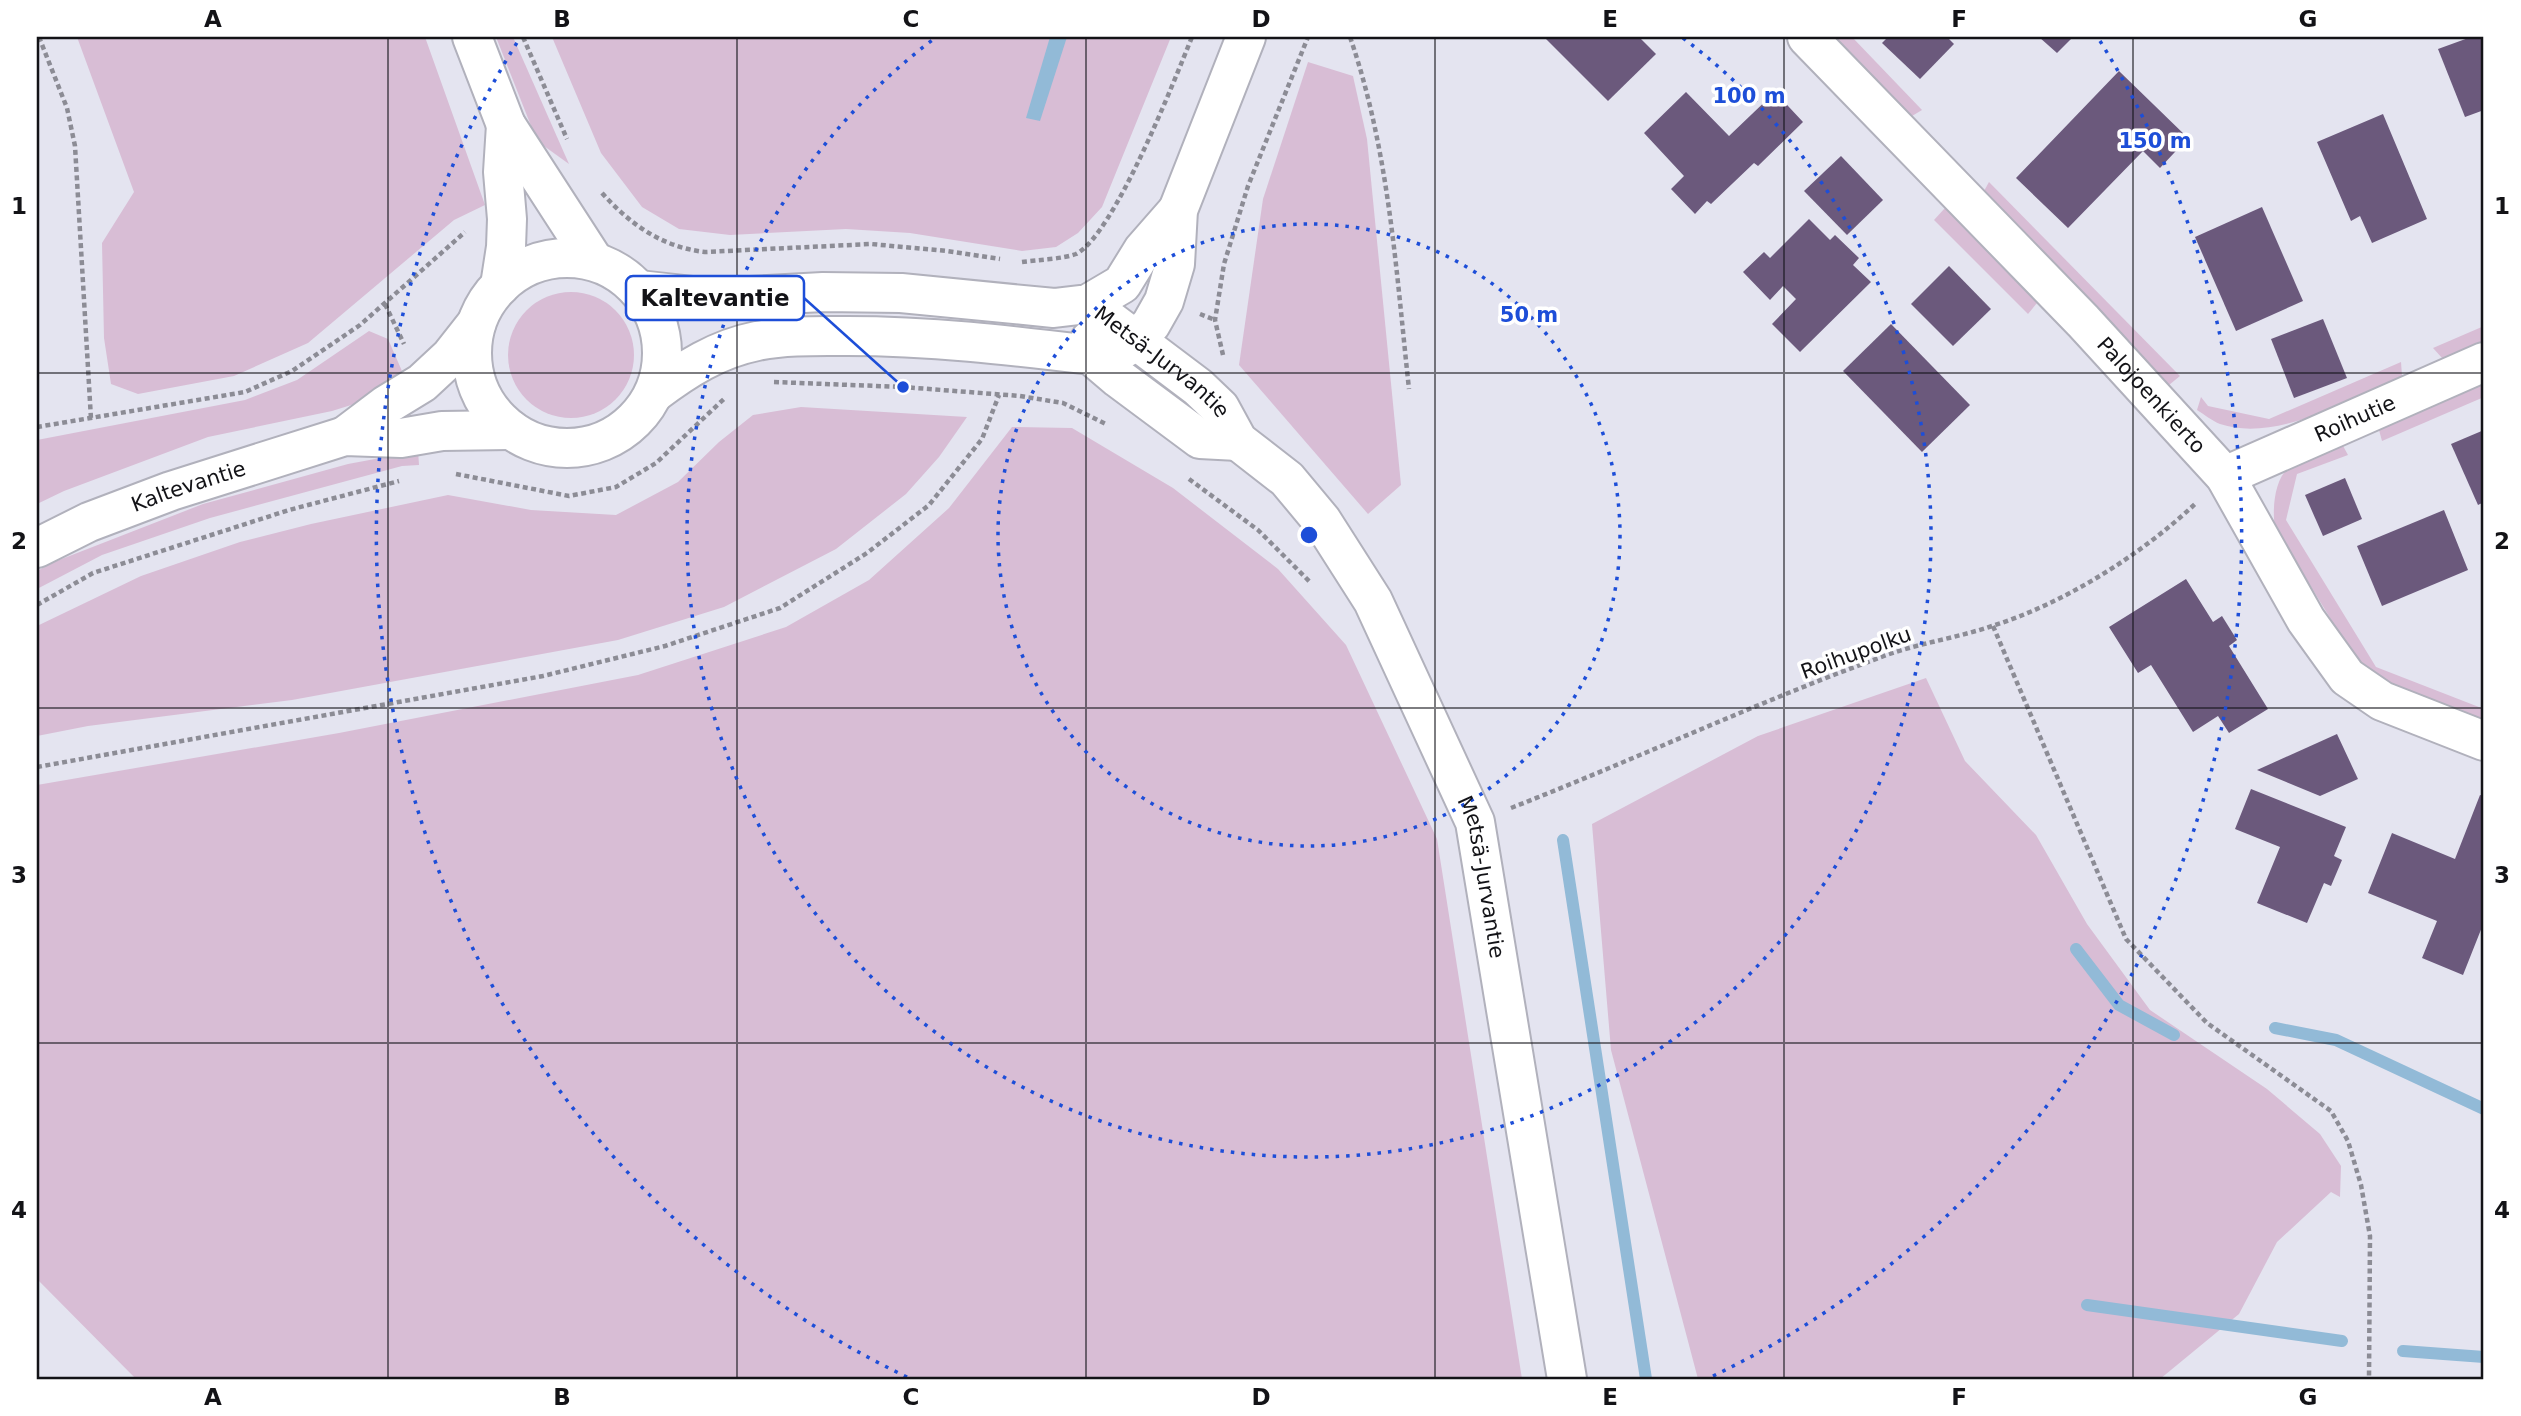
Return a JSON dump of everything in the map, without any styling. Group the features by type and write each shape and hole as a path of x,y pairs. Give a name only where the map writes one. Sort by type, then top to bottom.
{"street":[{"path":"472,37 506,125 594,261"},
{"path":"654,393 662,366 661,338 654,312 639,290 618,272 594,261 567,257 540,261 512,274 489,296 475,324 471,355 477,386 491,411 511,430 536,443 563,448 591,445 617,435 638,416 654,393 689,366 720,352 758,341 824,336 912,336 1091,355 1118,352 1136,341 1151,324 1164,301 1175,264 1178,210 1246,37"},
{"name":"Palojoenkierto","path":"1807,37 2083,321 2225,476 2306,620 2347,677 2382,701 2484,741"},
{"path":"500,286 506,247 507,219 503,172 506,125"},
{"path":"639,290 711,298 823,292 901,293 1054,308 1088,304 1122,284 1143,250 1178,210"},
{"name":"Metsä-Jurvantie","path":"1088,304 1091,355 1200,439 1238,441"},
{"name":"Metsä-Jurvantie","path":"1088,304 1198,387 1220,408 1238,441 1287,479 1322,521 1373,601 1475,822 1567,1379"},
{"name":"Kaltevantie","path":"37,548 89,522 171,491 345,436 386,405 422,383 450,357 475,324"},
{"name":"Roihutie","path":"2225,476 2484,362"},
{"name":"Kaltevantie","path":"345,436 401,438 442,431 511,430"}],"path":[{"path":"39,37 67,108 75,146 91,419"},
{"path":"523,37 572,148"},
{"path":"1021,262 1075,254 1094,240 1127,184 1192,37"},
{"path":"1198,387 1223,360 1223,349 1215,320 1224,264 1248,186 1308,37"},
{"path":"1350,37 1385,170 1409,389"},
{"path":"558,205 601,192 640,230 668,243 705,252 872,244 1009,260"},
{"path":"37,427 244,392 292,371 360,325 464,232 507,219"},
{"path":"763,383 903,387 1020,396 1063,403 1116,430"},
{"path":"451,473 569,496 616,487 656,463 730,394"},
{"path":"37,766 543,676 665,646 780,608 867,554 929,505 982,439 999,395"},
{"path":"1183,475 1237,514"},
{"name":"Roihupolku","path":"1475,822 1587,779 1886,655 1993,626 2043,607 2117,565 2165,533 2225,476"},
{"path":"37,605 93,573 289,510 406,479"},
{"path":"1993,626 2126,939 2207,1023 2331,1111 2347,1141 2361,1185 2370,1236 2369,1379"}],"shaded area":[{"path":"77,37 425,37 485,205 454,220 308,343 234,376 138,394 111,384 104,338 102,243 134,192"},
{"path":"496,37 513,37 569,164 537,141"},
{"path":"552,37 1171,37 1102,207 1078,233 1056,247 1022,251 910,233 846,229 730,235 679,229 642,207 601,153"},
{"path":"1834,37 1852,37 1922,110 1912,116"},
{"path":"1308,62 1353,76 1367,139 1401,485 1368,514 1239,365 1263,199"},
{"path":"1989,182 2180,376 2169,385 1984,191"},
{"path":"1945,208 2037,303 2028,314 1934,220"},
{"path":"571,292 595,297 616,310 629,331 634,355 629,379 616,400 595,413 571,418 547,413 526,400 513,379 508,355 513,331 526,310 547,297"},
{"path":"2484,326 2484,341 2443,359 2433,348"},
{"path":"369,331 388,339 405,378 364,401 332,411 208,437 64,491 37,504 37,440 245,400 297,380"},
{"path":"2401,362 2402,376 2313,416 2289,423 2265,428 2242,428 2220,424 2197,410 2201,397 2208,406 2269,419"},
{"path":"2484,384 2484,397 2382,441 2379,430"},
{"path":"801,407 967,417 939,457 906,494 836,549 724,607 618,640 292,700 88,726 37,736 37,626 141,576 240,542 448,495 531,510 616,515 678,482 719,442 753,415"},
{"path":"1012,427 1072,428 1173,488 1278,569 1346,645 1437,839 1522,1379 136,1379 37,1279 37,785 339,733 638,675 786,627 869,580 949,508"},
{"path":"2342,444 2348,455 2297,474 2286,520 2376,667 2484,709 2484,722 2371,675 2354,657 2275,528 2276,494 2285,471 2303,459"},
{"path":"418,451 419,465 402,466 210,518 102,555 37,589 37,571 54,562 203,504 348,464"},
{"path":"1926,678 1965,761 2036,835 2087,924 2150,1010 2267,1089 2320,1134 2341,1166 2340,1197 2331,1192 2277,1242 2239,1314 2160,1379 1698,1379 1611,1050 1592,824 1758,736"}],"water":[{"path":"1050,37 1067,37 1040,121 1026,118"}],"building":[{"path":"1544,37 1639,37 1656,54 1608,101"},
{"path":"1888,37 1947,37 1954,44 1920,79 1882,43"},
{"path":"2039,37 2073,37 2057,53"},
{"path":"2471,37 2484,37 2484,110 2465,117 2438,49"},
{"path":"2119,71 2188,138 2160,168 2143,151 2068,228 2016,178"},
{"path":"1686,92 1729,136 1775,92 1803,122 1758,166 1754,163 1711,204 1707,201 1695,214 1671,189 1684,176 1644,133"},
{"path":"2383,114 2427,219 2372,243 2360,216 2351,221 2317,142"},
{"path":"1841,156 1883,200 1847,235 1804,191"},
{"path":"2262,207 2303,301 2236,331 2195,237"},
{"path":"1809,219 1830,240 1835,235 1859,258 1853,265 1871,282 1800,352 1772,324 1796,299 1783,286 1770,300 1743,272 1764,252 1770,258"},
{"path":"1949,266 1991,309 1953,346 1911,304"},
{"path":"2323,319 2347,378 2294,398 2271,339"},
{"path":"1891,324 1970,405 1922,452 1843,371"},
{"path":"2484,430 2484,502 2478,505 2451,444"},
{"path":"2345,478 2362,519 2323,536 2305,495"},
{"path":"2444,510 2468,570 2382,606 2357,546"},
{"path":"2186,579 2213,622 2222,616 2237,640 2229,646 2268,709 2229,733 2218,716 2193,732 2151,665 2138,673 2109,627"},
{"path":"2337,734 2358,779 2320,796 2257,770"},
{"path":"2251,789 2346,827 2334,856 2342,860 2331,886 2324,883 2307,923 2257,903 2280,847 2235,829"},
{"path":"2480,795 2484,796 2484,922 2463,975 2422,958 2437,921 2368,893 2392,833 2455,859"}],"waterway":[{"path":"1563,840 1646,1379"},
{"path":"2076,949 2119,1005 2174,1035"},
{"path":"2275,1028 2336,1040 2484,1109"},
{"path":"2087,1305 2342,1341"},
{"path":"2403,1351 2484,1357"}],"place":[{"name":"Kaltevantie","path":"903,387"}]}
